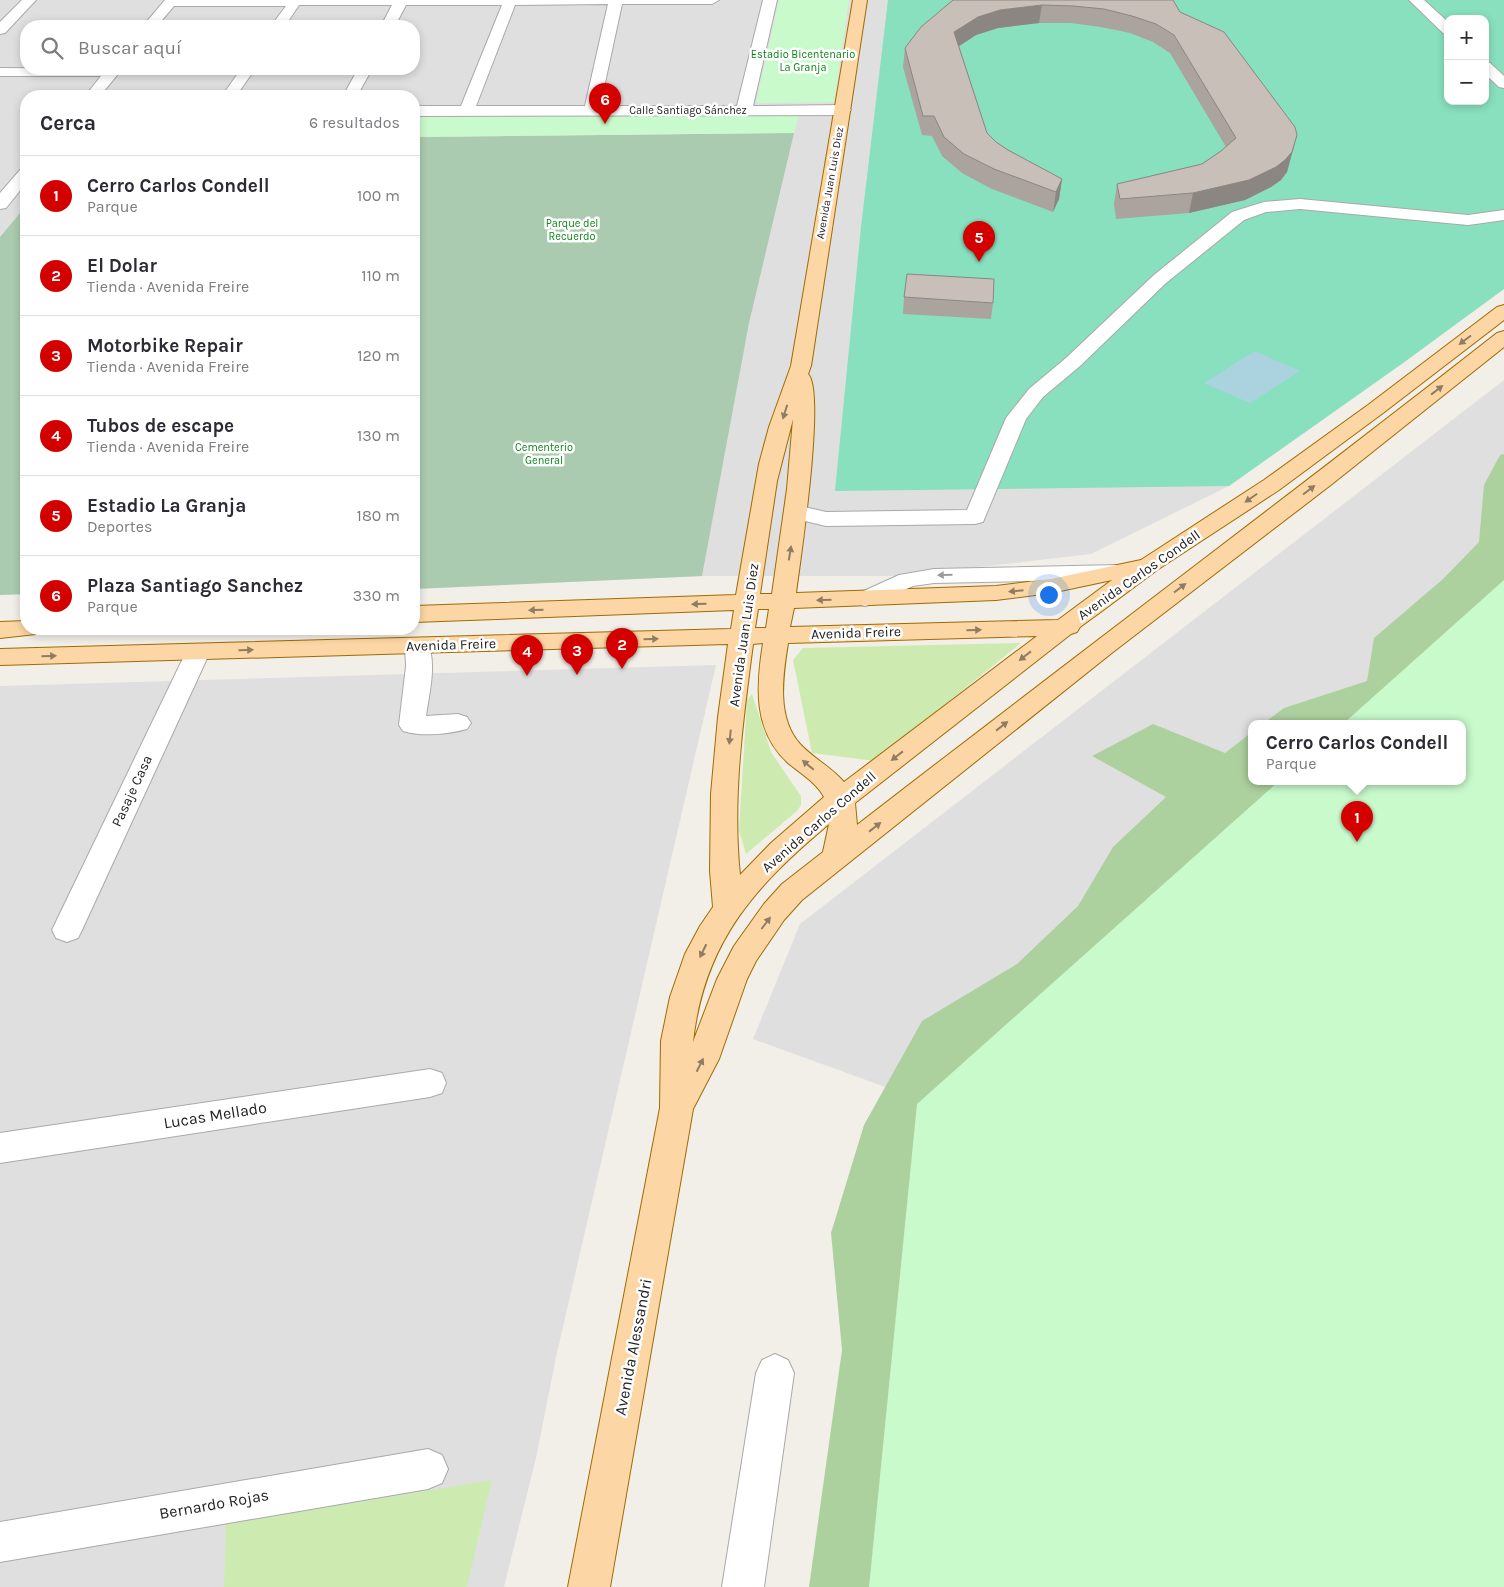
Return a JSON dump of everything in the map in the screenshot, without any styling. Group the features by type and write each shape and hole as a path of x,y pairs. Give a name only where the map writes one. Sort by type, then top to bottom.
{"main road":[{"name":"Avenida Juan Luis Diez","path":"728,909 723,867 724,819 729,747 747,602 770,464 801,366 860,0"},
{"name":"Avenida Carlos Condell","path":"678,1108 676,1059 680,1017 685,997 700,956 711,934 728,909 767,864 841,800 1064,627 1150,565 1334,440 1504,310"},
{"path":"678,1108 703,1059 732,979 745,954 774,912 792,892 1141,618 1324,479 1504,337"},
{"name":"Avenida Juan Luis Diez","path":"801,366 804,430 796,512 777,636 772,697 775,724 786,746 835,787 841,800"},
{"path":"420,614 865,599 1011,591 1051,586 1150,565"},
{"name":"Avenida Freire","path":"0,657 1064,627 1105,624 1141,618"},
{"path":"0,630 20,629"},
{"path":"836,857 844,827 841,800"},
{"name":"Avenida Alessandri","path":"589,1587 678,1108"}],"street":[{"path":"0,30 29,0"},
{"path":"592,110 616,0"},
{"path":"155,20 171,1 712,0"},
{"path":"744,110 770,0"},
{"path":"1416,0 1444,26"},
{"path":"391,20 401,1"},
{"path":"467,111 510,1"},
{"path":"282,20 295,2"},
{"path":"1489,70 1504,84"},
{"path":"0,72 20,72"},
{"path":"97,90 109,75"},
{"path":"233,90 244,75"},
{"path":"353,90 362,75"},
{"name":"Calle Santiago Sánchez","path":"420,111 843,110"},
{"path":"0,204 20,180"},
{"path":"796,512 826,519 975,518 1016,418 1036,393 1073,362 1160,279 1238,216 1246,212 1270,206 1300,204 1468,220 1504,215"},
{"path":"417,646 419,666 412,725 458,723"},
{"name":"Pasaje Casa","path":"67,930 198,652"},
{"name":"Lucas Mellado","path":"0,1148 430,1083"},
{"path":"743,1587 775,1373"},
{"name":"Bernardo Rojas","path":"0,1542 428,1469"}],"shaded area":[{"path":"0,0 1504,0 1504,289 1229,486 1091,554 901,576 702,576 420,589 420,90 20,90 20,594 0,595"},
{"path":"1504,380 1504,581 1348,720 1248,720 1248,785 924,1101 753,1039 800,924"},
{"path":"716,665 556,1357 536,1458 504,1587 0,1587 0,686"}],"green space":[{"name":"Estadio Bicentenario La Granja","path":"779,0 849,0 834,102 756,103"},
{"name":"Estadio Bicentenario La Granja","path":"888,0 1504,0 1504,289 1229,486 835,491 861,227"},
{"path":"799,114 794,133 420,137 420,116"},
{"path":"794,133 749,323 702,576 420,589 420,137"},
{"path":"20,213 20,594 0,595 0,237"},
{"path":"1504,454 1504,973 1255,1587 809,1587 842,1350 831,1233 864,1125 922,1021 1017,964 1078,906 1113,847 1166,797 1092,756 1153,724 1225,753 1248,735 1248,785 1466,785 1466,720 1268,720 1284,708 1367,681 1374,638 1443,579 1479,542 1484,485 1500,455"},
{"path":"1504,580 1504,1587 869,1587 917,1104 1275,785 1466,785 1466,720 1347,720"},
{"path":"1021,643 875,761 812,753 793,660 803,648"},
{"path":"752,694 771,752 801,796 801,805 797,811 746,854 739,830 747,700"},
{"path":"492,1480 467,1587 224,1587 226,1524"}],"water":[{"path":"1255,351 1300,371 1250,403 1204,383"}],"building":[{"path":"953,0 1173,0 1180,12 1224,32 1295,127 1297,135 1292,152 1276,167 1249,180 1193,193 1120,199 1117,184 1202,164 1236,138 1174,35 1156,24 1104,9 1042,5 1000,10 978,17 954,32 987,133 1008,150 1062,179 1056,192 994,169 964,154 944,137 934,116 923,116 905,48 921,27"},
{"path":"907,274 994,279 993,303 904,297"}],"place":[{"name":"Plaza Santiago Sanchez","path":"605,124"},
{"name":"Estadio La Granja","path":"979,262"},
{"name":"El Dolar","path":"622,669"},
{"name":"Motorbike Repair","path":"577,675"},
{"name":"Tubos de escape","path":"527,676"},
{"name":"Cerro Carlos Condell","path":"1357,842"}],"park label":[{"name":"Parque del Recuerdo","path":"572,229"},
{"name":"Cementerio General","path":"544,453"}]}
